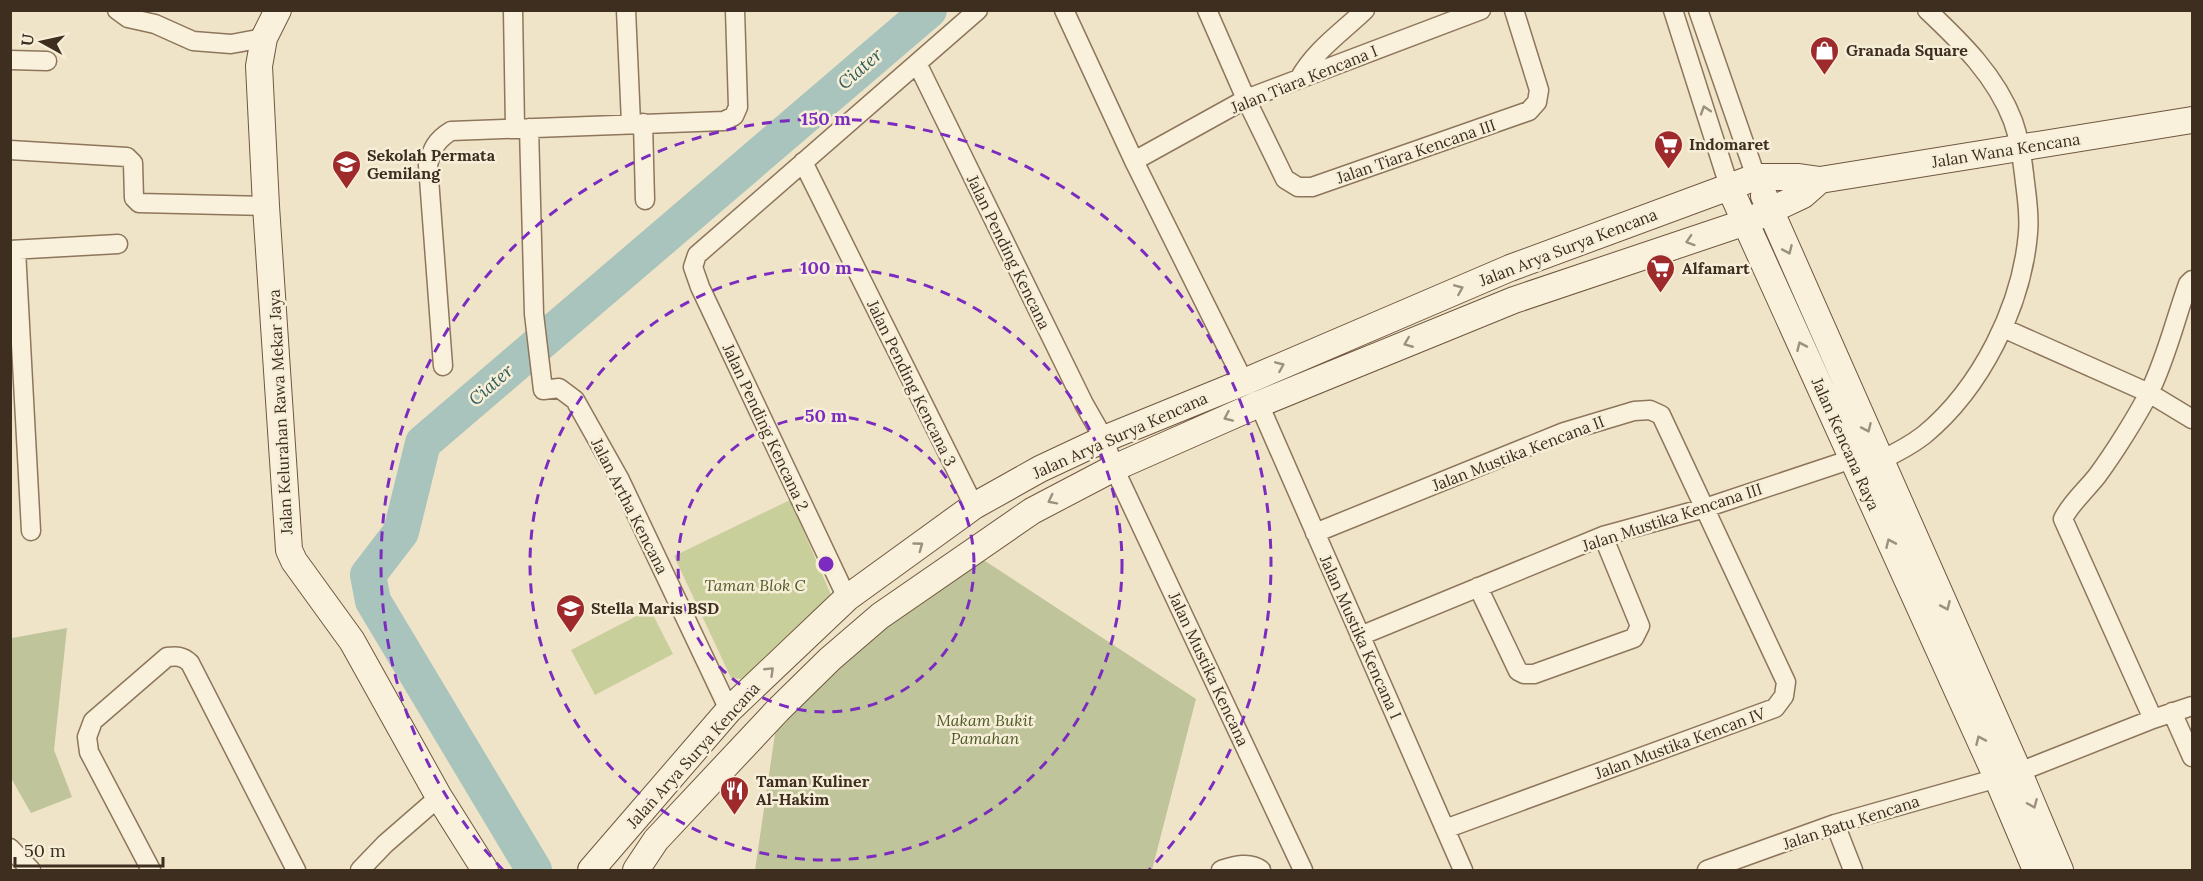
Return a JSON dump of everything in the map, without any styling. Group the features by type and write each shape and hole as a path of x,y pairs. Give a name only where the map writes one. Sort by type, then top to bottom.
{"street":[{"path":"117,10 128,18 155,24 193,41 231,44 264,38"},
{"name":"Jalan Kelurahan Rawa Mekar Jaya","path":"278,10 264,38 259,66 266,206 279,375 286,538 294,561 352,642 439,798 485,870"},
{"path":"513,10 522,128"},
{"path":"626,10 645,200"},
{"path":"443,366 428,165 432,150 439,138 451,130 724,121 734,116 738,107 735,10"},
{"path":"803,162 978,10"},
{"path":"1064,10 1134,161 1244,382"},
{"name":"Jalan Tiara Kencana III","path":"1207,10 1246,99 1285,179 1298,187 1312,187 1529,111 1537,102 1539,90 1514,10"},
{"path":"1299,79 1306,66 1317,54 1365,10"},
{"name":"Jalan Tiara Kencana I","path":"1134,161 1246,99 1481,10"},
{"name":"Jalan Kencana Raya","path":"1673,10 1729,186 1852,459 2008,775 2060,870"},
{"name":"Jalan Kencana Raya","path":"1698,10 1756,177 1881,460 2008,775 2036,870"},
{"path":"1881,460 1923,435 1947,413 1980,370 2003,328 2021,272 2028,233 2028,202 2021,147 2012,120 1995,87 1968,49 1927,10"},
{"path":"10,60 47,61"},
{"name":"Jalan Pending Kencana","path":"917,63 1084,404 1104,439 1114,468"},
{"name":"Jalan Wana Kencana","path":"1756,177 1800,177 1820,180 2193,120"},
{"name":"Jalan Artha Kencana","path":"522,128 535,330 542,385 559,388 575,400 620,480 729,710"},
{"path":"10,150 127,157 134,163 134,198 140,203 266,206"},
{"name":"Jalan Pending Kencana 2","path":"803,162 697,255 693,267 700,287 847,598"},
{"name":"Jalan Pending Kencana 3","path":"803,162 974,506"},
{"name":"Jalan Arya Surya Kencana","path":"591,870 729,710 847,598 974,506 1040,469 1104,439 1244,382 1510,268 1756,177"},
{"name":"Jalan Wana Kencana","path":"1771,212 1803,195 1820,180"},
{"name":"Jalan Arya Surya Kencana","path":"636,870 656,840 778,710 830,659 880,616 1032,511 1114,468 1259,404 1514,300 1771,212"},
{"path":"32,531 13,250 118,244"},
{"path":"2153,719 2063,519 2068,509 2080,498 2098,474 2149,393 2174,327 2187,284 2193,280"},
{"path":"2003,328 2149,393 2193,419"},
{"name":"Jalan Mustika Kencana I","path":"1259,404 1463,870"},
{"name":"Jalan Mustika Kencana II","path":"1315,532 1564,432 1634,411 1650,410 1661,415 1705,508"},
{"name":"Jalan Mustika Kencana III","path":"1360,636 1603,536 1705,508 1852,459"},
{"name":"Jalan Mustika Kencana","path":"1114,468 1303,870"},
{"name":"Jalan Mustika Kencan IV","path":"1445,829 1775,708 1784,696 1786,682 1705,508"},
{"path":"1478,588 1518,671 1524,674 1534,674 1634,638 1640,626 1603,536"},
{"path":"144,867 89,752 87,737 93,721 167,657 177,656 185,658 190,663 296,870"},
{"name":"Jalan Batu Kencana","path":"1707,870 1834,824 2008,775 2193,706"},
{"path":"2172,712 2193,757"},
{"path":"360,870 385,844 439,798"},
{"path":"1834,824 1854,870"},
{"path":"10,848 31,870"},
{"path":"1221,870 1240,864 1261,870"}],"green space":[{"name":"Taman Blok C","path":"790,500 832,597 743,679 731,678 674,556"},
{"name":"Makam Bukit Pamahan","path":"982,559 1196,699 1152,870 755,870 776,727 837,663"},
{"path":"650,609 673,654 595,695 571,650"},
{"path":"11,624 12,638 67,628 54,750 72,797 31,813 11,778"}],"waterway":[{"name":"Ciater","path":"534,870 373,601 368,575 401,532 423,443 929,10"}],"place":[{"name":"Granada Square","path":"1825,76"},
{"name":"Indomaret","path":"1668,170"},
{"name":"Sekolah Permata Gemilang","path":"346,190"},
{"name":"Alfamart","path":"1661,294"},
{"name":"Stella Maris BSD","path":"570,634"},
{"name":"Taman Kuliner Al-Hakim","path":"735,816"}]}
